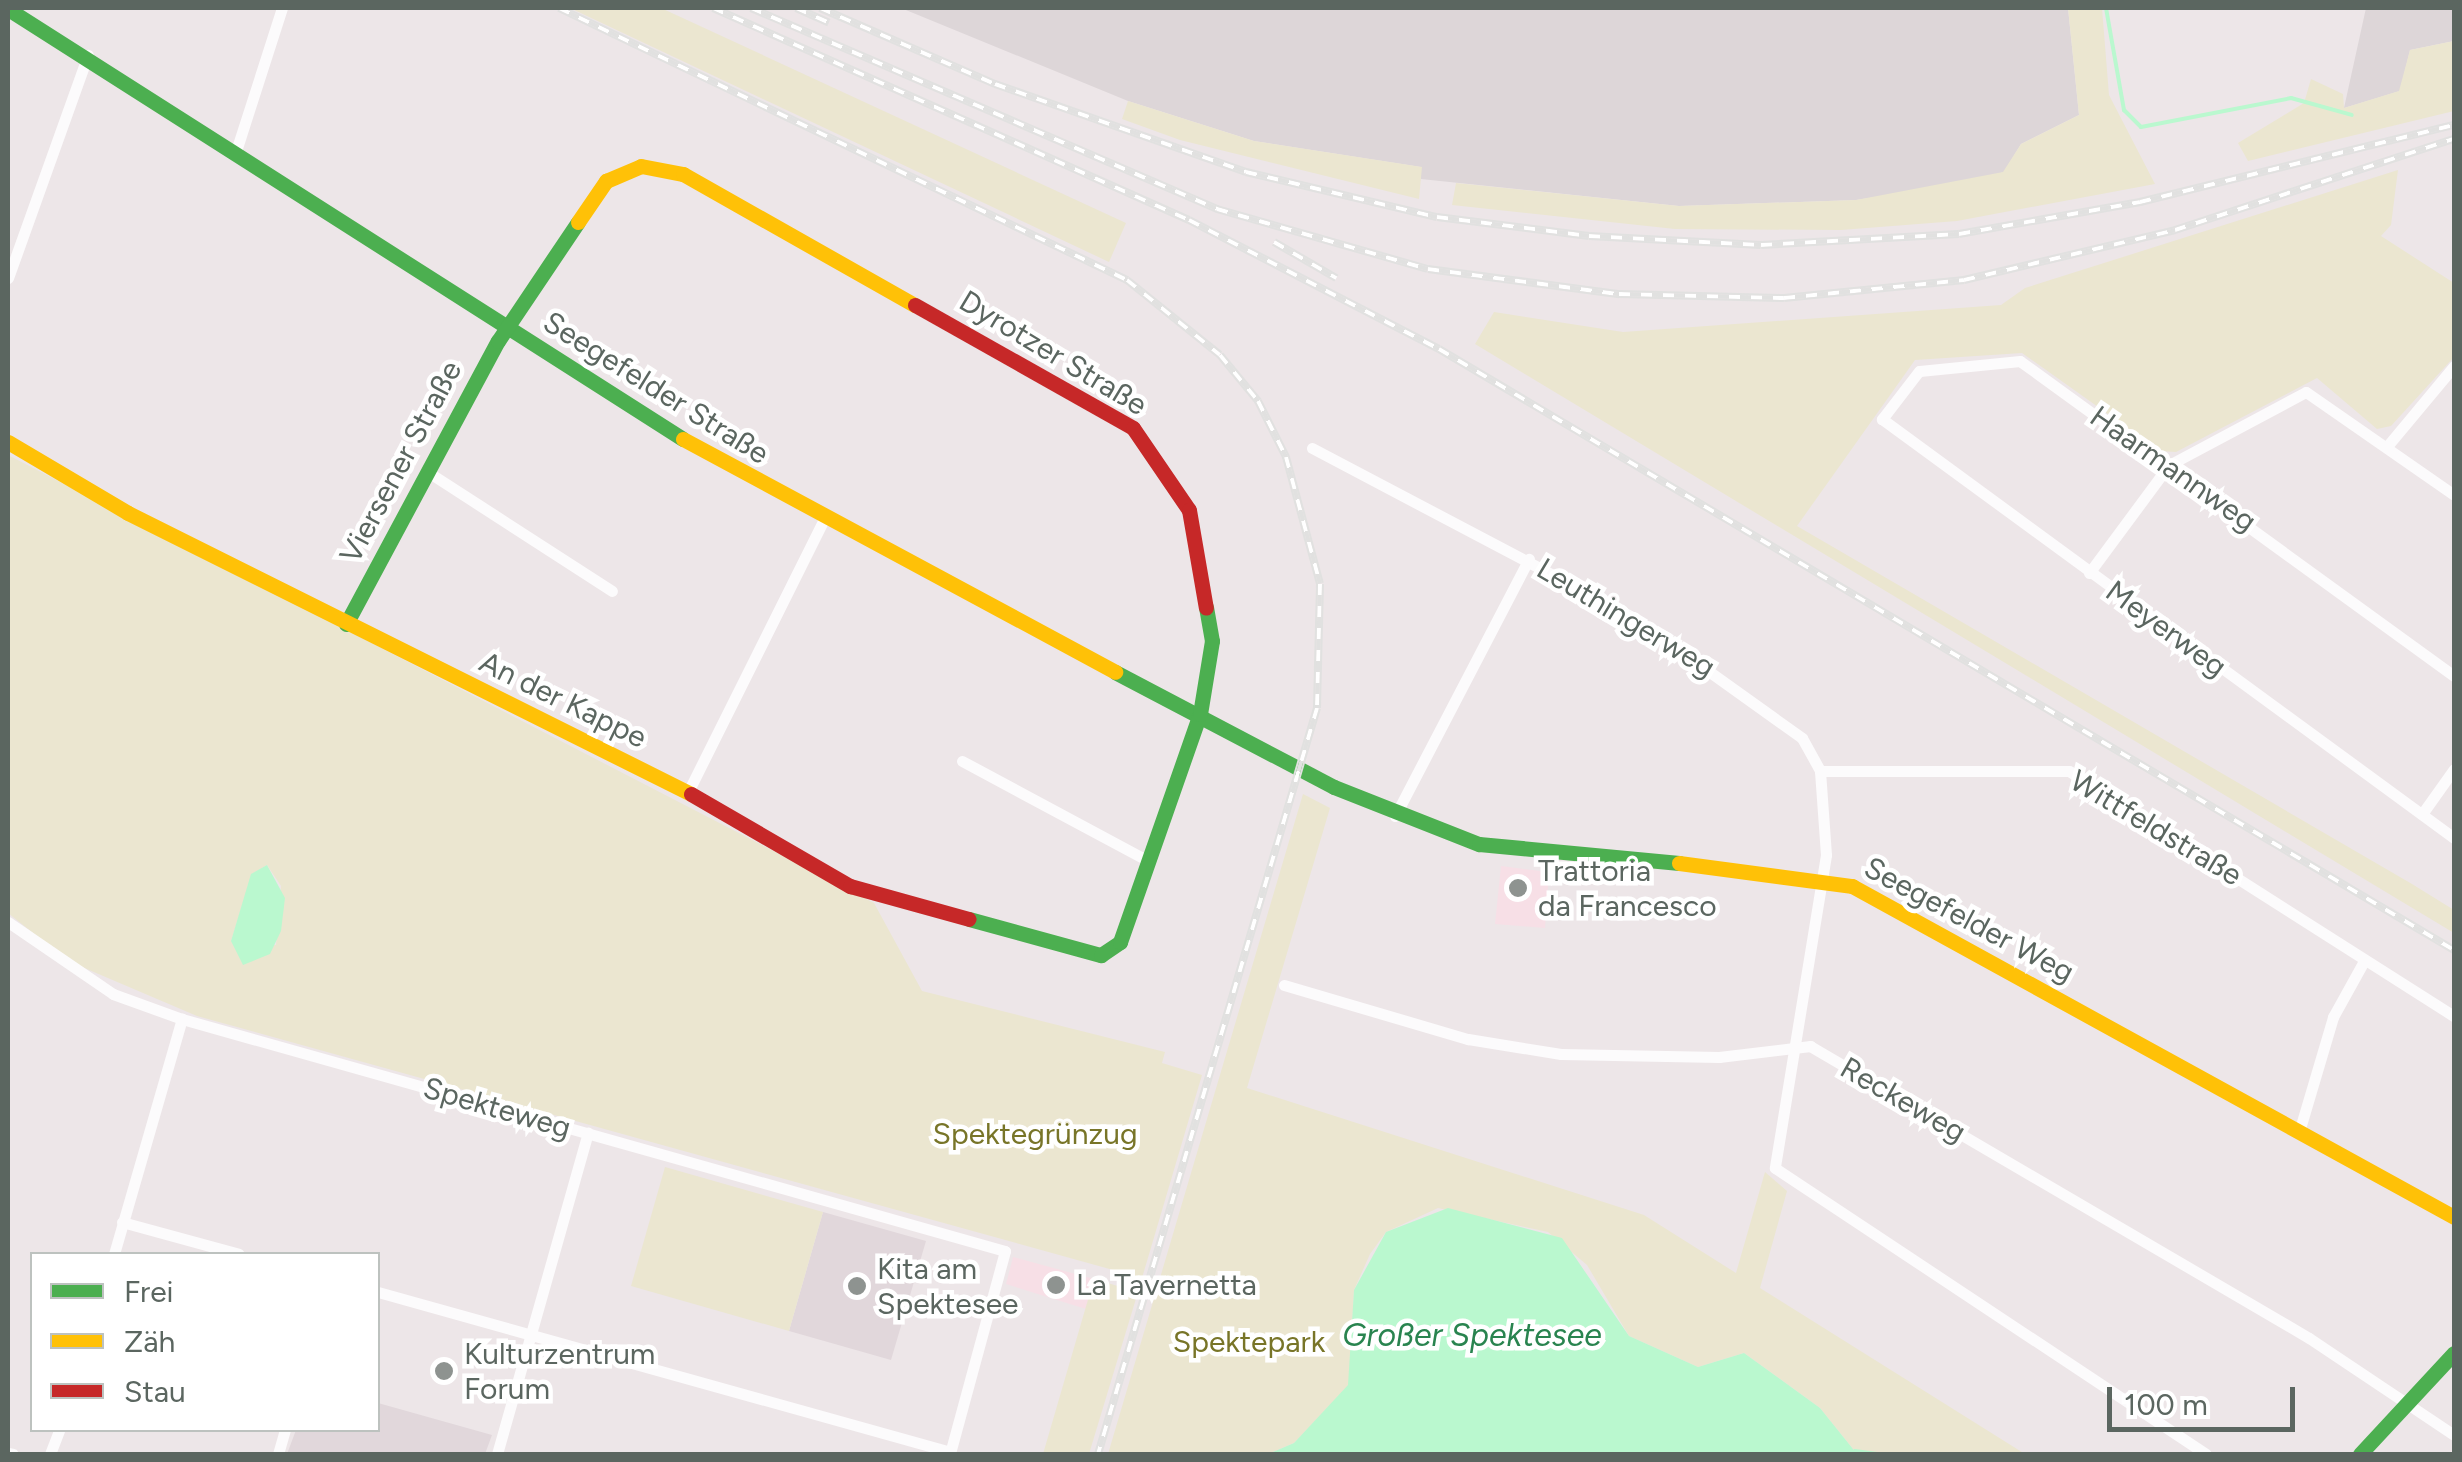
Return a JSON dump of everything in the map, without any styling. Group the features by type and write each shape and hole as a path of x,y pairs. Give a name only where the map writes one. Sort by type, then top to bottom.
{"street":[{"path":"237,148 282,8"},
{"name":"Seegefelder Straße","path":"8,10 237,148 508,329 824,519 1302,770"},
{"path":"8,278 88,55"},
{"name":"Dyrotzer Straße","path":"508,329 606,181 641,166 683,174 1086,397 1156,452 1189,510 1212,641 1200,714 1112,953"},
{"name":"Viersener Straße","path":"346,624 508,329"},
{"name":"Haarmannweg","path":"1882,419 1919,371 2020,360 2454,676"},
{"path":"2389,444 2454,366"},
{"path":"2088,573 2169,465 2306,392 2389,444 2454,495"},
{"name":"Meyerweg","path":"1882,419 2454,838"},
{"name":"An der Kappe","path":"8,442 346,624 688,792 869,895 1112,953"},
{"name":"Leuthingerweg","path":"1312,448 1529,560 1765,704 1802,738 1820,771"},
{"path":"428,472 612,591"},
{"path":"688,792 824,519"},
{"path":"1395,816 1529,560"},
{"path":"962,761 1147,860"},
{"path":"2422,814 2454,769"},
{"name":"Seegefelder Weg","path":"1302,770 1395,816 1495,848 1822,877 1868,893 2454,1217"},
{"path":"1820,771 1822,877 1800,1044 1774,1168 2206,1454"},
{"name":"Wittfeldstraße","path":"1820,771 2069,771 2454,1016"},
{"name":"Spekteweg","path":"8,922 114,994 182,1019 1005,1250 948,1453"},
{"path":"2299,1132 2340,999 2364,961"},
{"path":"1284,985 1474,1040 1562,1054 1719,1058 1800,1044"},
{"path":"114,1252 182,1019"},
{"name":"Reckeweg","path":"1800,1044 2412,1404 2454,1435"},
{"path":"497,1454 588,1134"},
{"path":"122,1222 233,1252"},
{"path":"380,1293 948,1453"},
{"path":"2360,1454 2412,1404 2454,1354"}],"shaded area":[{"path":"901,8 2068,8 2079,115 2021,144 2004,172 1963,184 1856,200 1679,206 1421,179 1421,167 1254,141 1128,101"},
{"path":"2366,8 2454,8 2454,41 2410,50 2400,91 2344,108"},
{"path":"1501,866 1549,872 1545,928 1495,924"},
{"name":"Kita am Spektesee","path":"823,1212 926,1241 891,1360 789,1331"},
{"path":"1013,1257 1094,1279 1086,1309 1006,1284"},
{"path":"380,1404 492,1435 485,1454 287,1454 295,1432 380,1432"}],"green space":[{"path":"570,8 661,8 1126,223 1109,262"},
{"path":"2068,8 2102,8 2109,95 2155,184 1957,221 1841,230 1675,229 1452,205 1456,183 1679,206 1856,200 2003,172 2021,144 2079,115"},
{"path":"2454,41 2454,111 2248,161 2238,143 2304,103 2311,79 2343,94 2344,108 2399,91 2410,50"},
{"path":"1128,101 1254,141 1422,167 1419,199 1180,140 1122,119"},
{"path":"2398,170 2391,225 2381,236 2454,283 2454,357 2391,426 2377,429 2317,378 2176,452 2160,451 2022,353 1915,360 1797,526 2454,910 2454,933 1475,344 1494,312 1623,332 2001,305 2025,288"},
{"name":"Spektegrünzug","path":"8,455 874,903 922,991 1165,1052 1162,1063 1202,1075 1142,1278 197,1016 68,961 8,913","holes":["267,865 281,886 276,945 231,941 252,874"]},
{"name":"Spektepark","path":"1303,794 1330,808 1247,1088 1644,1215 1736,1273 1765,1172 1787,1191 1760,1288 2025,1454 1857,1454 1820,1408 1744,1353 1698,1367 1629,1336 1587,1265 1548,1232 1438,1208 1386,1232 1370,1254 1354,1290 1349,1385 1294,1443 1268,1454 1108,1454"},
{"path":"665,1167 823,1212 789,1331 631,1286"},
{"path":"1094,1279 1138,1292 1089,1454 1043,1454"}],"water":[{"path":"267,865 285,898 281,931 270,954 243,965 231,941 251,874"},
{"name":"Großer Spektesee","path":"1448,1208 1562,1238 1629,1336 1698,1367 1744,1353 1820,1408 1857,1454 1268,1454 1294,1443 1348,1385 1354,1290 1386,1232"}],"waterway":[{"path":"2106,8 2124,110 2141,127 2291,98 2352,115"},
{"path":"1855,1451 1877,1454"}],"railway":[{"path":"559,8 1127,280 1220,355 1258,401 1286,457 1320,584 1317,708 1098,1454"},
{"path":"713,8 1189,220 1439,349 2454,950"},
{"path":"751,8 1217,209 1428,269 1619,294 1784,298 1964,280 2175,230 2454,139"},
{"path":"796,8 829,23"},
{"path":"820,8 995,84 1246,172 1437,217 1589,236 1761,245 1959,234 2140,202 2454,125"},
{"path":"1274,242 1336,278"}],"traffic: fast":[{"path":"8,9 683,439"},
{"path":"346,624 498,341 578,222"},
{"path":"969,919 1101,955 1120,942 1200,714 1212,641 1206,608"},
{"path":"1115,672 1334,787 1479,844 1679,863"},
{"path":"2360,1454 2454,1353"}],"traffic: slow":[{"path":"578,222 606,181 641,166 683,174 915,305"},
{"path":"683,439 1115,672"},
{"path":"8,442 128,513 691,794"},
{"path":"1679,863 1852,886 2454,1217"}],"traffic: jam":[{"path":"915,305 1133,428 1189,510 1206,608"},
{"path":"691,794 850,886 969,919"}],"place":[{"name":"Trattoria da Francesco","path":"1518,888"},
{"name":"La Tavernetta","path":"1056,1285"},
{"name":"Kita am Spektesee","path":"857,1286"},
{"name":"Kulturzentrum Forum","path":"444,1371"}]}
